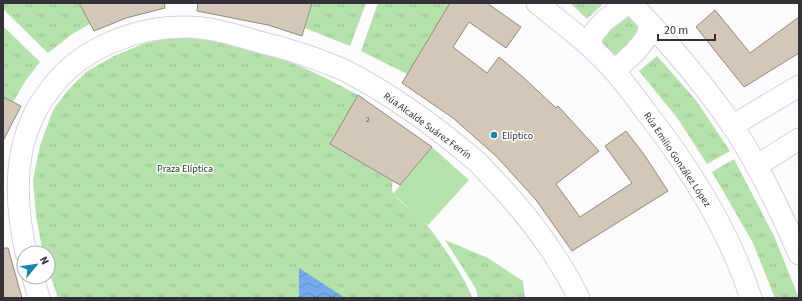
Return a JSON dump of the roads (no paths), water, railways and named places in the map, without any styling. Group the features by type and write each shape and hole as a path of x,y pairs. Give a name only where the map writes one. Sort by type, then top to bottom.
{"street":[{"name":"Rúa Emilio González López","path":"537,3 590,47 614,71 665,137 712,210 729,243 751,298"},
{"path":"590,47 593,34 604,21 629,3 650,23 702,84 732,126 782,214 799,254"},
{"path":"614,71 635,52 647,37 650,23"},
{"name":"Rúa Alcalde Suárez Ferrín","path":"25,245 19,210 18,174 24,140 34,115 60,75 85,56 111,42 156,28 188,26 226,32 288,49 343,69 398,101 476,161 522,209 559,261 579,298"},
{"path":"732,126 799,86"},
{"path":"756,166 799,139"},
{"path":"35,285 39,298"}],"water":[{"path":"299,268 345,298 299,298"}],"place":[{"name":"Elíptico","path":"494,135"}],"park label":[{"name":"Praza Elíptica","path":"185,168"}]}
